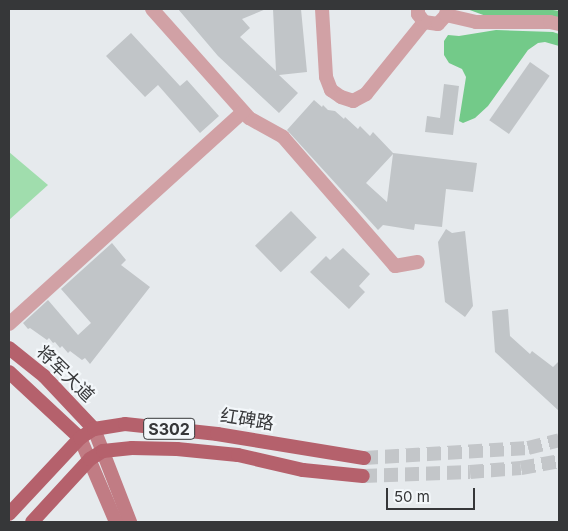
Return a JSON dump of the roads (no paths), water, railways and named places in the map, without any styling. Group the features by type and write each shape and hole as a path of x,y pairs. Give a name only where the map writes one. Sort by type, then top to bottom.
{"main road":[{"name":"将军大道","path":"9,348 44,376 94,429"},
{"name":"将军大道","path":"9,372 80,438"},
{"name":"红碑路","path":"9,514 80,438 94,429 125,424 217,434 364,458"},
{"path":"94,429 130,522"},
{"path":"80,438 116,522"},
{"path":"32,522 90,459 103,451 132,448 177,449 238,455 303,470 363,476"}],"street":[{"path":"152,9 248,118 283,137 395,266 418,262"},
{"path":"322,9 326,77 331,90 340,98 352,101 366,94 424,22"},
{"path":"418,9 418,14 424,22 438,24 446,12 476,22 550,22 559,24"},
{"path":"9,324 243,112"}],"tunnel":[{"path":"364,458 528,448 559,440"},
{"path":"363,476 470,472 521,468 559,461"}]}
